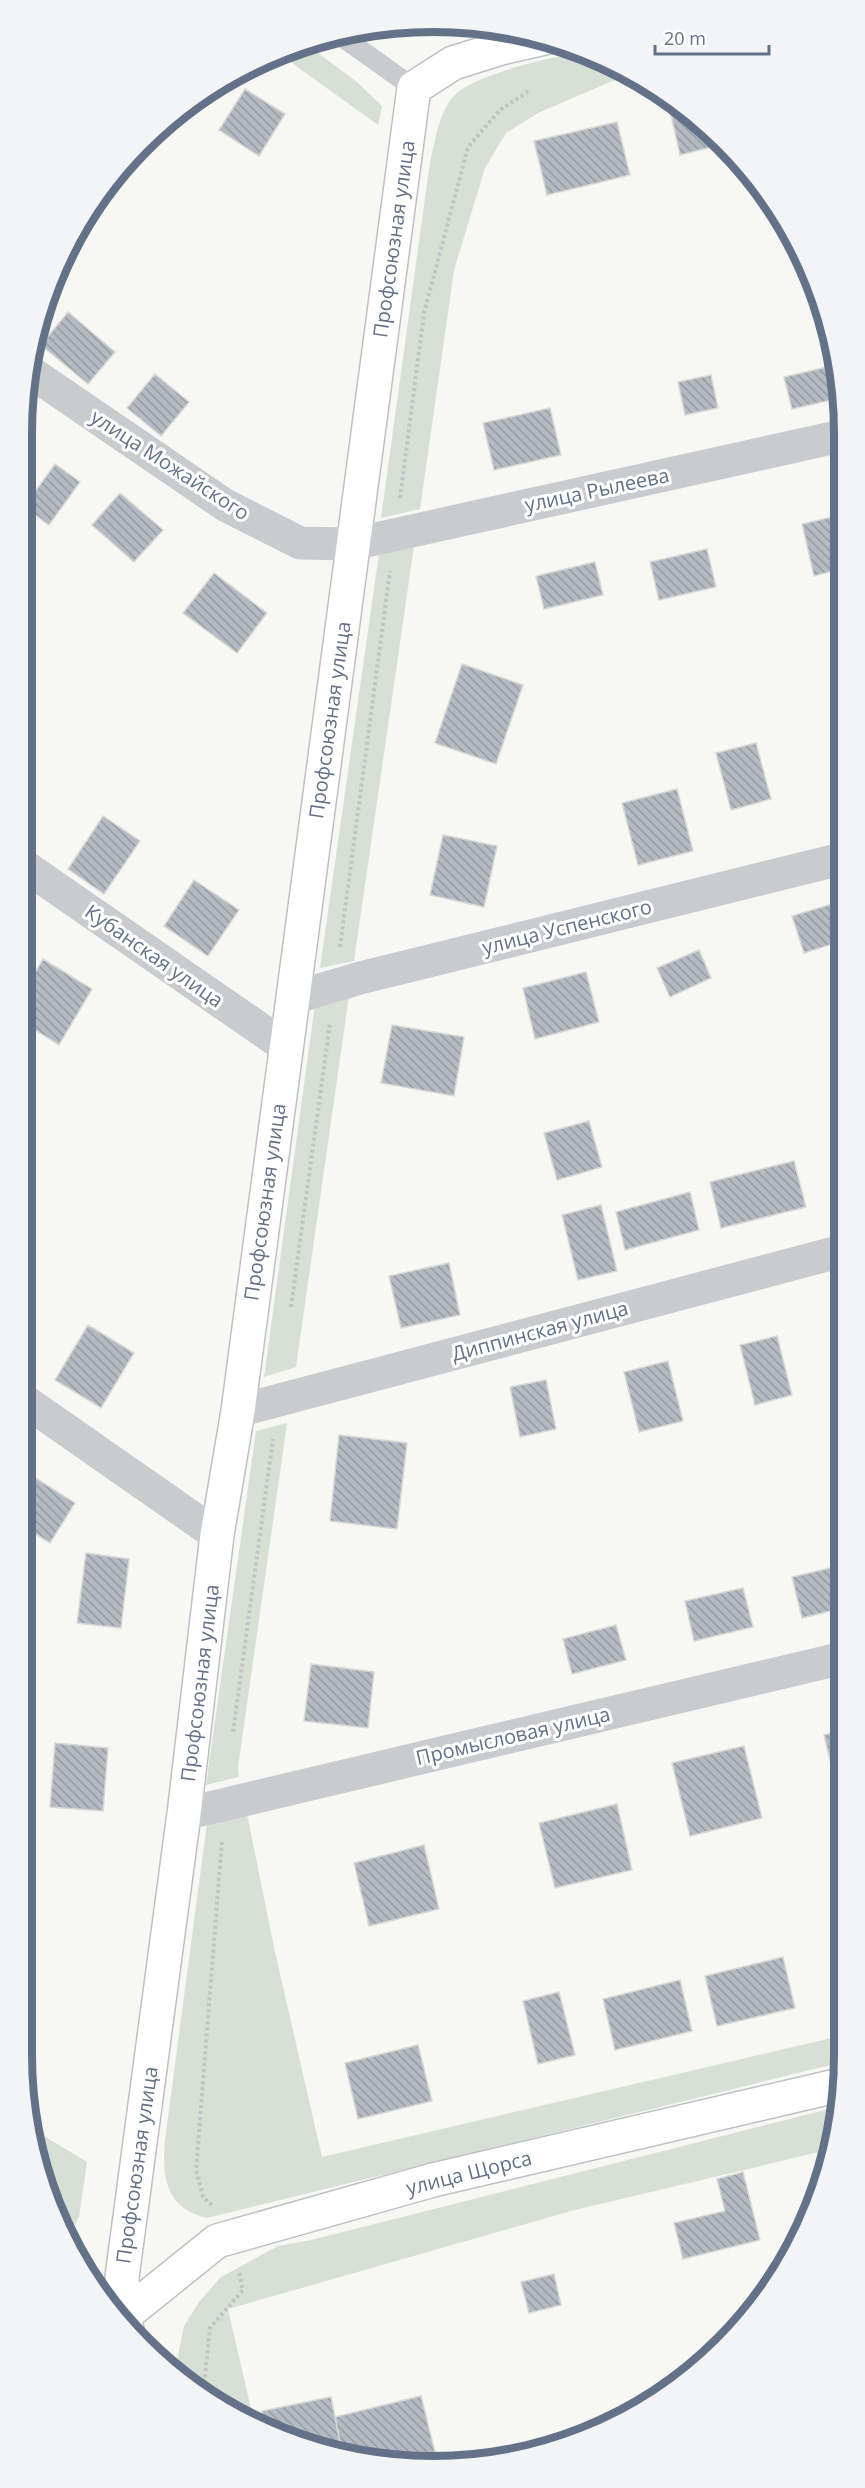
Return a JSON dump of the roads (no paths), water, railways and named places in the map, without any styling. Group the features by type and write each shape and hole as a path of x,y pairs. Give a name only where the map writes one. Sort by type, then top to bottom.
{"street":[{"path":"414,88 453,63 525,42"},
{"name":"Профсоюзная улица","path":"121,2308 122,2277 184,1814 218,1535 238,1411 414,88"},
{"name":"улица Можайского","path":"36,376 225,505 300,543 353,544"},
{"name":"улица Рылеева","path":"353,544 834,438"},
{"name":"улица Успенского","path":"293,998 335,985 834,861"},
{"name":"Кубанская улица","path":"32,871 286,1047"},
{"name":"Диппинская улица","path":"238,1411 834,1253"},
{"path":"32,1405 218,1535"},
{"name":"Промысловая улица","path":"184,1814 834,1660"},
{"name":"улица Щорса","path":"126,2314 217,2241 433,2180 832,2087"}],"lane":[{"path":"347,41 414,88"}]}
